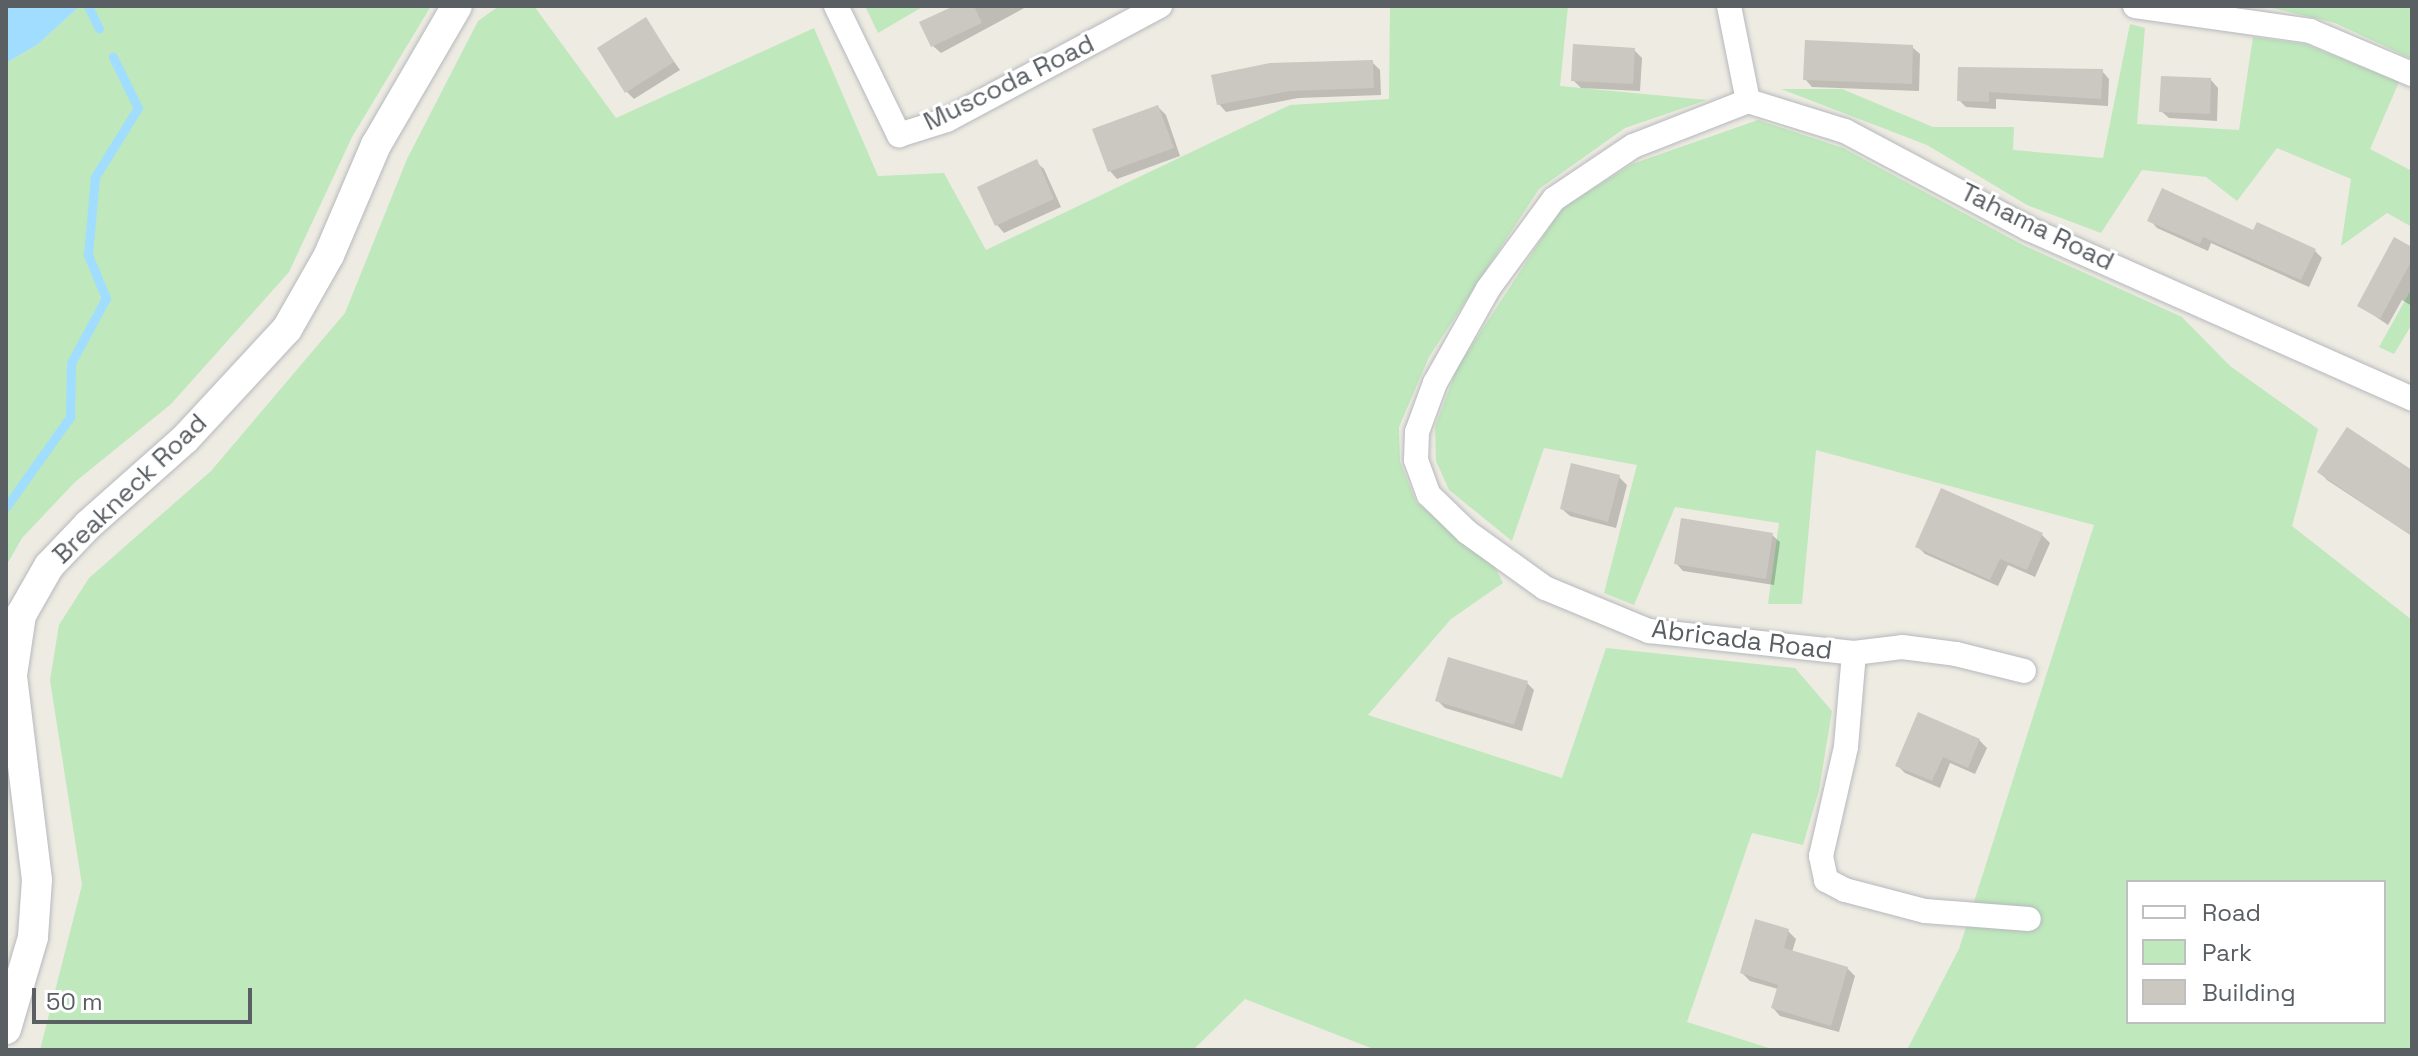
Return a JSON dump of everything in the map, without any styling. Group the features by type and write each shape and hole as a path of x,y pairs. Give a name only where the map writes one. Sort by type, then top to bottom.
{"street":[{"name":"Breakneck Road","path":"6,1029 33,937 37,880 12,675 21,615 49,566 88,525 185,439 287,329 329,255 376,145 457,6"},
{"name":"Muscoda Road","path":"836,6 899,135 947,120 1160,6"},
{"path":"1729,6 1748,101"},
{"path":"2135,6 2310,31 2412,74"},
{"name":"Tahama Road","path":"1748,101 1845,131 2029,229 2412,399"},
{"name":"Abricada Road","path":"1748,101 1633,146 1554,199 1488,289 1435,383 1417,432 1416,460 1429,495 1467,532 1545,588 1649,631 1854,653 1902,647 1956,654 2024,671"},
{"path":"1854,653 1846,747 1821,856 1826,880 1845,890 1925,911 2029,919"}],"green space":[{"path":"80,6 431,6 352,137 289,272 171,404 75,482 22,538 6,566 6,63 37,45"},
{"path":"499,6 534,6 616,118 814,28 878,176 944,173 986,250 1290,105 1389,99 1390,6 1568,6 1560,86 1707,100 1625,128 1539,189 1429,357 1399,427 1400,461 1416,502 1494,565 1503,583 1451,619 1368,715 1562,778 1606,648 1795,668 1832,711 1819,790 1803,845 1752,833 1687,1022 1775,1050 1376,1050 1245,999 1193,1050 40,1050 82,885 50,680 59,625 89,578 211,471 345,313 407,159 478,21"},
{"path":"865,6 924,6 878,33"},
{"path":"2412,6 2412,59 2335,23 2268,7"},
{"path":"2130,24 2145,28 2137,124 2239,130 2253,37 2305,44 2399,82 2370,149 2412,171 2412,227 2387,213 2341,246 2351,179 2277,148 2237,201 2206,177 2142,170 2101,233 2027,205 1927,145 1781,89 1842,89 1933,127 2014,127 2013,150 2103,158"},
{"path":"1758,120 1843,148 2023,245 2182,317 2230,366 2318,429 2292,526 2412,620 2412,1050 1907,1050 1959,949 2094,525 1816,450 1802,604 1768,604 1779,523 1675,507 1634,605 1604,593 1637,465 1544,448 1512,541 1449,490 1436,461 1435,427 1457,368 1561,209 1632,164"},
{"path":"2412,288 2412,324 2394,354 2379,347"}],"water":[{"path":"6,6 80,6 37,45 6,63"}],"building":[{"path":"954,6 974,6 982,23 931,47 919,22"},
{"path":"646,17 674,62 625,93 597,48"},
{"path":"1805,40 1913,45 1912,84 1803,80"},
{"path":"1573,44 1635,48 1633,84 1571,81"},
{"path":"1373,60 1374,88 1290,91 1217,105 1211,75 1270,63"},
{"path":"1958,67 2103,69 2101,99 1989,92 1989,102 1957,101"},
{"path":"2161,76 2211,78 2210,114 2159,112"},
{"path":"1158,105 1174,148 1108,172 1092,129"},
{"path":"1037,159 1054,199 995,226 977,187"},
{"path":"2162,188 2253,230 2257,222 2316,249 2301,280 2203,237 2200,244 2147,221"},
{"path":"2394,237 2412,247 2412,260 2380,319 2357,306"},
{"path":"2347,427 2412,470 2412,536 2317,472"},
{"path":"1571,463 1620,475 1608,522 1560,509"},
{"path":"1941,488 2043,533 2027,570 2000,559 1990,580 1915,547"},
{"path":"1681,518 1773,533 1766,579 1674,564"},
{"path":"1448,657 1528,681 1514,725 1435,701"},
{"path":"1918,712 1980,739 1968,768 1943,757 1932,781 1895,766"},
{"path":"1755,919 1789,929 1784,948 1848,967 1831,1026 1771,1008 1778,985 1740,973"}],"waterway":[{"path":"88,6 99,29"},
{"path":"6,507 70,417 71,363 106,298 88,255 95,177 138,108 113,57"}]}
